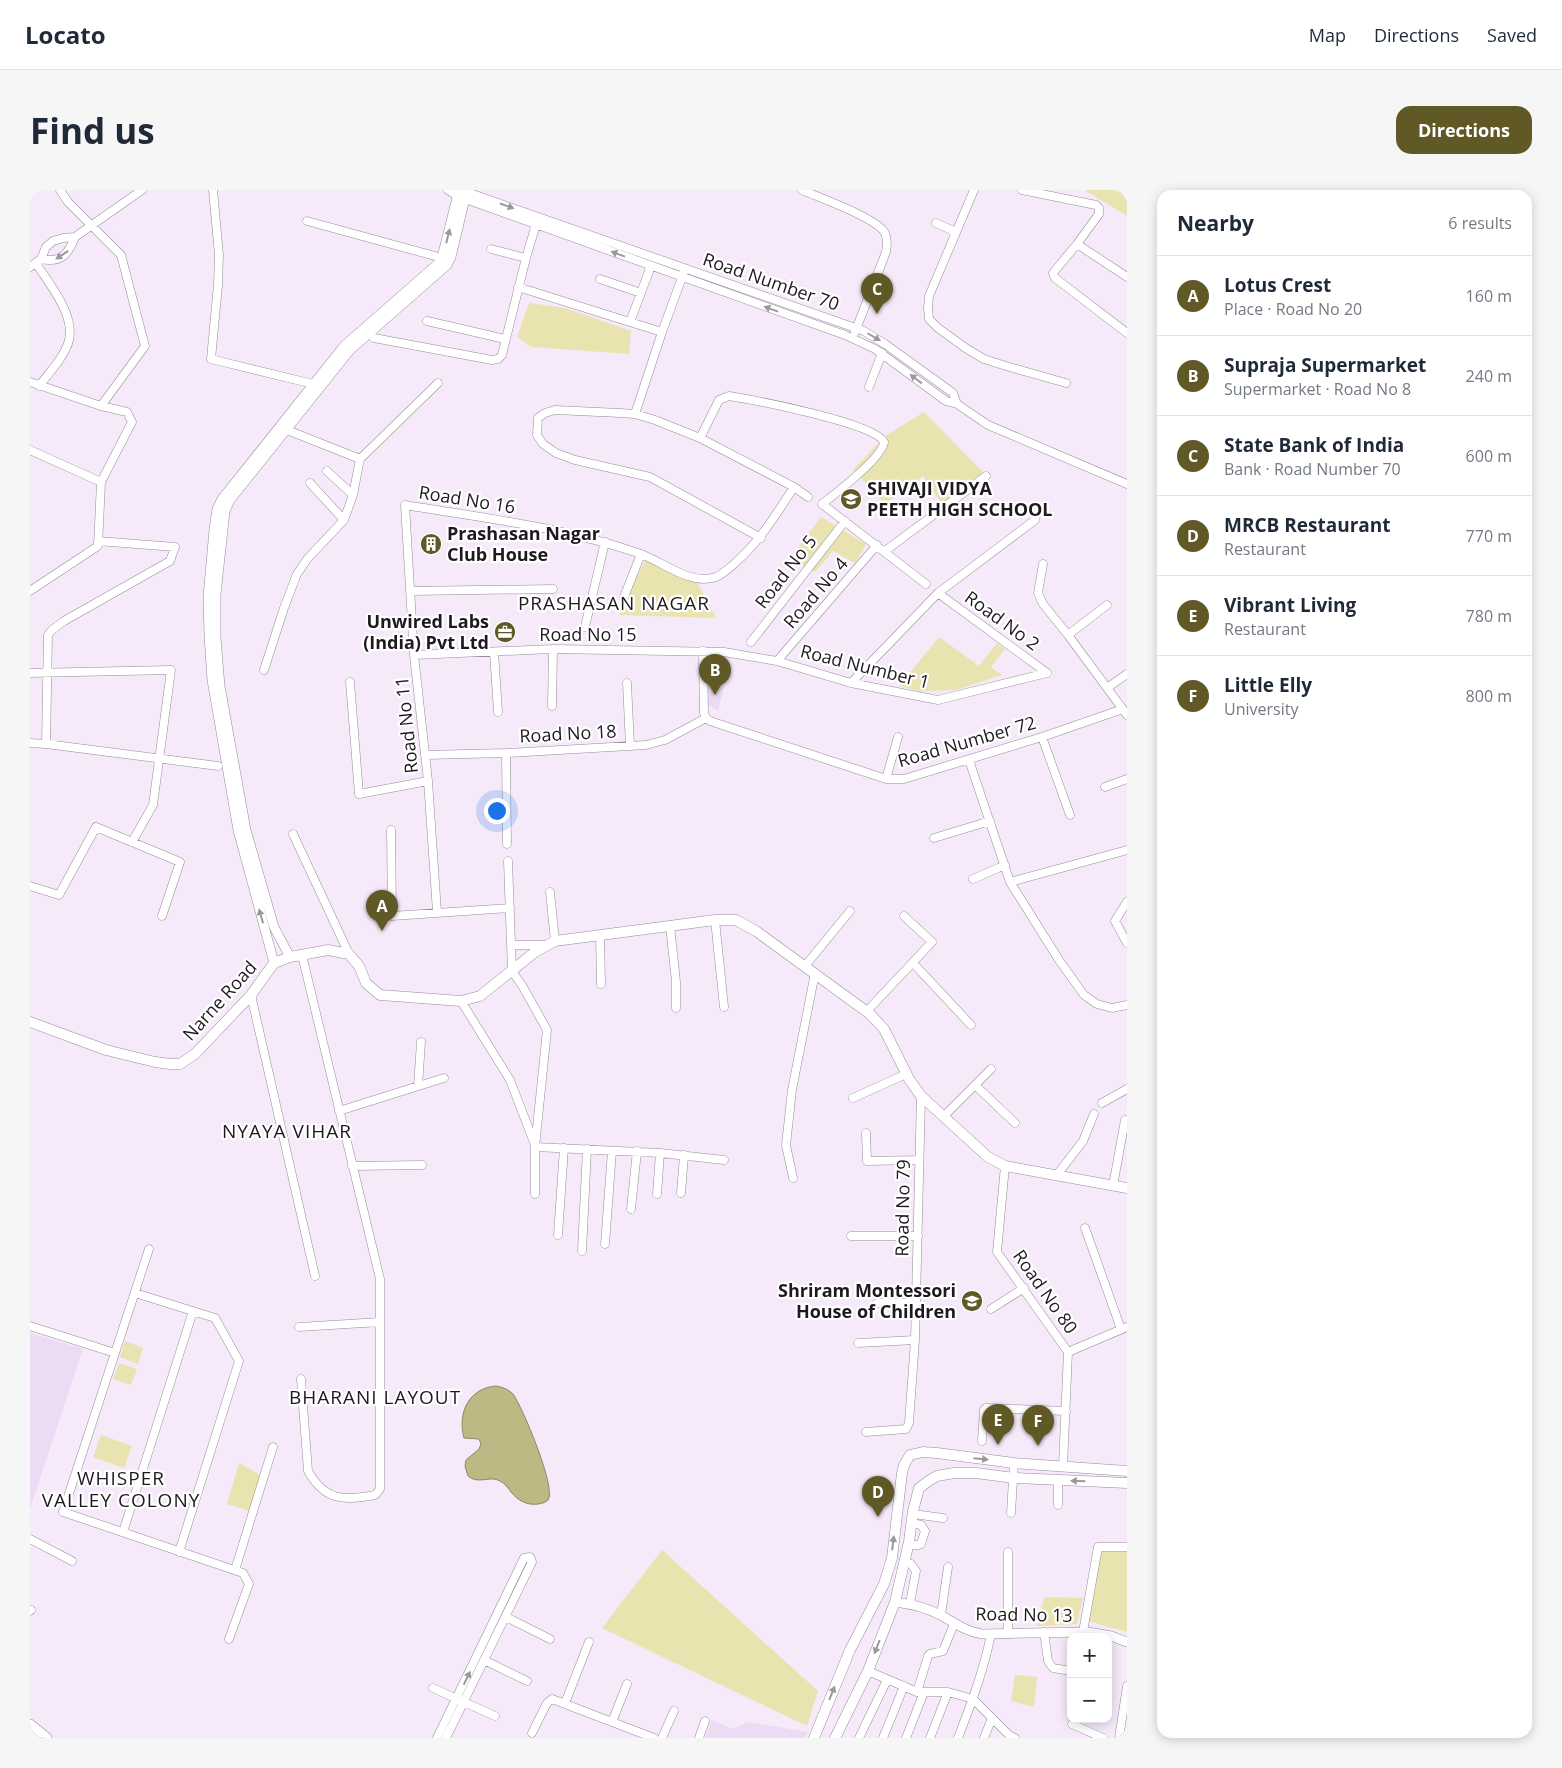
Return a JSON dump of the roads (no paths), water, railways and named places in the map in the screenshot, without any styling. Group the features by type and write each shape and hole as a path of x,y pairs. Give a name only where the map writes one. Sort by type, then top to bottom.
{"main road":[{"path":"349,954 359,966 366,983 380,994 461,1001 480,996 535,952 552,943 714,920 736,920 756,931 867,1011 884,1029 906,1074 921,1096 988,1157 1005,1166 1127,1188"},
{"name":"Narne Road","path":"30,1022 106,1050 154,1062 180,1064 195,1054 251,996 274,963 290,956 328,950 349,954"},
{"path":"814,1738 850,1650 884,1584 892,1558 902,1473 906,1460 910,1456 922,1452 1014,1463 1127,1471"},
{"path":"835,1738 868,1672 895,1602 919,1488 937,1476 976,1472 1014,1478 1127,1483"},
{"path":"30,1724 46,1738"},
{"path":"30,1735 33,1738"}],"street":[{"path":"60,190 68,202 121,256 145,346 101,406"},
{"path":"36,263 57,259 66,255 75,238 142,190"},
{"path":"213,190 219,255 211,359 313,384"},
{"path":"448,190 463,193 536,225 852,338 882,353 946,401 958,404"},
{"path":"802,190 876,223 885,233 887,242 886,252 852,338"},
{"path":"974,190 929,296 929,319 966,350 984,359 1066,383"},
{"path":"1022,190 1096,205 1100,208 1099,214 1053,273 1055,278 1127,333"},
{"path":"274,963 238,830 215,702 210,662 208,615 214,530 219,504 350,350 442,270 463,193"},
{"name":"Road Number 70","path":"463,193 538,216 856,328 885,344 953,393 958,404 988,425 1127,484"},
{"path":"374,338 492,360 500,358 538,216"},
{"path":"307,221 446,259"},
{"path":"936,223 956,232"},
{"path":"36,263 52,241 63,238 75,238"},
{"path":"1076,244 1127,277"},
{"path":"491,249 526,258"},
{"path":"290,956 274,927 246,830 220,686 215,619 222,526 227,505 313,384 344,346 446,259"},
{"path":"36,263 64,307 69,333 69,341 65,350 39,386"},
{"path":"630,322 651,266"},
{"path":"635,414 662,332 686,268"},
{"path":"600,279 641,292"},
{"path":"518,287 662,332"},
{"path":"427,321 505,339"},
{"path":"869,387 882,353"},
{"path":"30,382 101,406 127,412 132,422 101,482 98,546 30,591"},
{"path":"264,670 297,574 308,558 344,520 353,495 360,459 438,383"},
{"path":"700,438 719,400 729,396 838,420 878,436 884,442 881,451 822,504 926,584"},
{"path":"760,538 650,477 575,460 556,453 544,444 537,435 538,418 545,413 555,410 635,414 700,438 794,487 808,498"},
{"path":"282,428 360,459"},
{"path":"30,450 101,482"},
{"path":"327,471 353,495"},
{"path":"885,551 986,476"},
{"path":"310,483 344,520"},
{"name":"Road No 16","path":"405,505 547,528 605,542 641,554 694,579 705,579 724,572 752,548 794,487"},
{"name":"Road No 11","path":"405,505 414,654 428,781 437,912"},
{"path":"851,683 938,593 1034,520"},
{"name":"Road No 5","path":"751,642 845,521"},
{"path":"46,744 48,635 64,621 170,561 175,548 98,542"},
{"path":"585,627 605,542"},
{"name":"Road No 4","path":"777,661 877,545"},
{"path":"624,597 641,554"},
{"path":"1043,564 1038,593 1040,599 1125,712"},
{"path":"411,592 553,589"},
{"name":"Road No 2","path":"938,593 1047,673"},
{"path":"1068,635 1107,605"},
{"path":"552,706 553,649"},
{"name":"Road No 15","path":"414,654 553,649 702,651"},
{"path":"702,651 704,713 706,718"},
{"name":"Road Number 1","path":"702,651 724,652 777,661 851,683 938,700 1047,673"},
{"path":"494,652 498,712"},
{"path":"30,673 171,670 153,805 132,842"},
{"path":"1107,688 1127,674"},
{"path":"350,682 359,794 428,781"},
{"path":"627,683 630,746"},
{"name":"Road Number 72","path":"706,718 710,721 886,779 904,779 1125,712"},
{"name":"Road No 18","path":"425,755 646,745 665,740 706,718"},
{"path":"886,779 898,737"},
{"path":"1042,737 1070,816"},
{"path":"30,744 46,744 218,766"},
{"path":"506,752 507,844"},
{"path":"969,760 1010,882 1059,960 1084,994 1097,1004 1112,1008 1127,1005"},
{"path":"1105,787 1127,779"},
{"path":"934,838 990,821"},
{"path":"30,886 58,895 96,827 180,862 162,916"},
{"path":"391,830 392,916 510,908"},
{"path":"293,834 349,954"},
{"path":"1010,882 1125,852"},
{"path":"508,861 512,972 523,987 547,1030 535,1147 535,1194"},
{"path":"973,879 1005,865"},
{"path":"511,944 552,943 550,892"},
{"path":"1127,902 1115,921 1127,943"},
{"path":"805,966 850,911"},
{"path":"867,1011 932,942 904,916"},
{"path":"714,920 724,1007"},
{"path":"670,926 676,982 676,1008"},
{"path":"600,936 601,984"},
{"path":"301,1379 308,1471 315,1484 326,1493 352,1499 376,1495 380,1489 380,1280 302,955"},
{"path":"913,964 971,1025"},
{"path":"793,1178 787,1156 787,1136 792,1090 815,973"},
{"path":"251,996 315,1276"},
{"path":"461,1001 510,1080 535,1147"},
{"path":"418,1086 422,1042"},
{"path":"944,1116 992,1069"},
{"path":"853,1098 906,1074"},
{"path":"339,1111 444,1078"},
{"path":"975,1085 1015,1123"},
{"path":"1102,1103 1127,1089"},
{"name":"Road No 79","path":"866,1432 906,1429 910,1423 915,1340 921,1096"},
{"path":"1056,1176 1083,1141 1094,1114"},
{"path":"1112,1186 1124,1120"},
{"path":"866,1132 867,1162 920,1160"},
{"path":"535,1147 637,1151 724,1160"},
{"path":"558,1235 564,1148"},
{"path":"582,1251 587,1150"},
{"path":"605,1244 612,1151"},
{"path":"632,1209 637,1151"},
{"path":"657,1194 660,1153"},
{"path":"681,1193 684,1155"},
{"path":"352,1166 422,1165"},
{"name":"Road No 80","path":"1005,1166 997,1252 1068,1352 1063,1466"},
{"path":"1068,1352 1124,1328 1086,1228"},
{"path":"851,1236 918,1236"},
{"path":"149,1249 63,1512 242,1573 249,1584 229,1639"},
{"path":"991,1309 1024,1288"},
{"path":"135,1293 216,1318 239,1361 179,1552"},
{"path":"877,1303 916,1303"},
{"path":"123,1532 193,1311"},
{"path":"299,1327 380,1322"},
{"path":"30,1326 115,1354"},
{"path":"858,1343 915,1340"},
{"path":"982,1442 984,1410 986,1408 1066,1411"},
{"path":"235,1570 273,1447"},
{"path":"1012,1513 1014,1463"},
{"path":"1058,1480 1058,1505"},
{"path":"912,1519 943,1518"},
{"path":"30,1539 72,1561"},
{"path":"1088,1633 1098,1547 1127,1547"},
{"path":"1008,1552 1008,1634"},
{"path":"438,1738 460,1701 484,1660 506,1617 532,1562 530,1557 524,1558 460,1701 446,1738"},
{"path":"904,1561 912,1564 916,1571 910,1604"},
{"path":"941,1615 948,1567"},
{"name":"Road No 13","path":"895,1602 910,1604 941,1615 970,1632 991,1634 1088,1633"},
{"path":"506,1617 550,1639"},
{"path":"906,1738 921,1692 928,1656 943,1651 954,1624"},
{"path":"1044,1632 1048,1661 1053,1668 1067,1670"},
{"path":"958,1738 987,1655 991,1634"},
{"name":"Road No 13","path":"1112,1636 1127,1642"},
{"path":"565,1703 590,1642"},
{"path":"484,1660 527,1681"},
{"path":"868,1672 921,1692 948,1692 973,1699 1010,1737"},
{"path":"859,1738 887,1680"},
{"path":"612,1722 627,1684"},
{"path":"883,1738 904,1686"},
{"path":"1119,1738 1127,1686"},
{"path":"433,1688 495,1716"},
{"path":"930,1738 948,1692"},
{"path":"532,1733 549,1701 556,1700 654,1738"},
{"path":"662,1738 674,1711"},
{"path":"984,1738 992,1718"},
{"path":"699,1738 705,1721"},
{"path":"1072,1724 1103,1738"}],"place":[{"name":"State Bank of India","path":"877,314"},
{"name":"SHIVAJI VIDYA PEETH HIGH SCHOOL","path":"851,499"},
{"name":"Prashasan Nagar Club House","path":"431,544"},
{"name":"Unwired Labs (India) Pvt Ltd","path":"505,632"},
{"name":"Supraja Supermarket","path":"715,695"},
{"name":"Lotus Crest","path":"382,931"},
{"name":"Shriram Montessori House of Children","path":"972,1301"},
{"name":"Vibrant Living","path":"998,1445"},
{"name":"Little Elly","path":"1038,1446"},
{"name":"MRCB Restaurant","path":"878,1517"}],"district":[{"name":"PRASHASAN NAGAR","path":"614,603"},
{"name":"NYAYA VIHAR","path":"287,1131"},
{"name":"BHARANI LAYOUT","path":"375,1397"},
{"name":"WHISPER VALLEY COLONY","path":"121,1489"}]}
